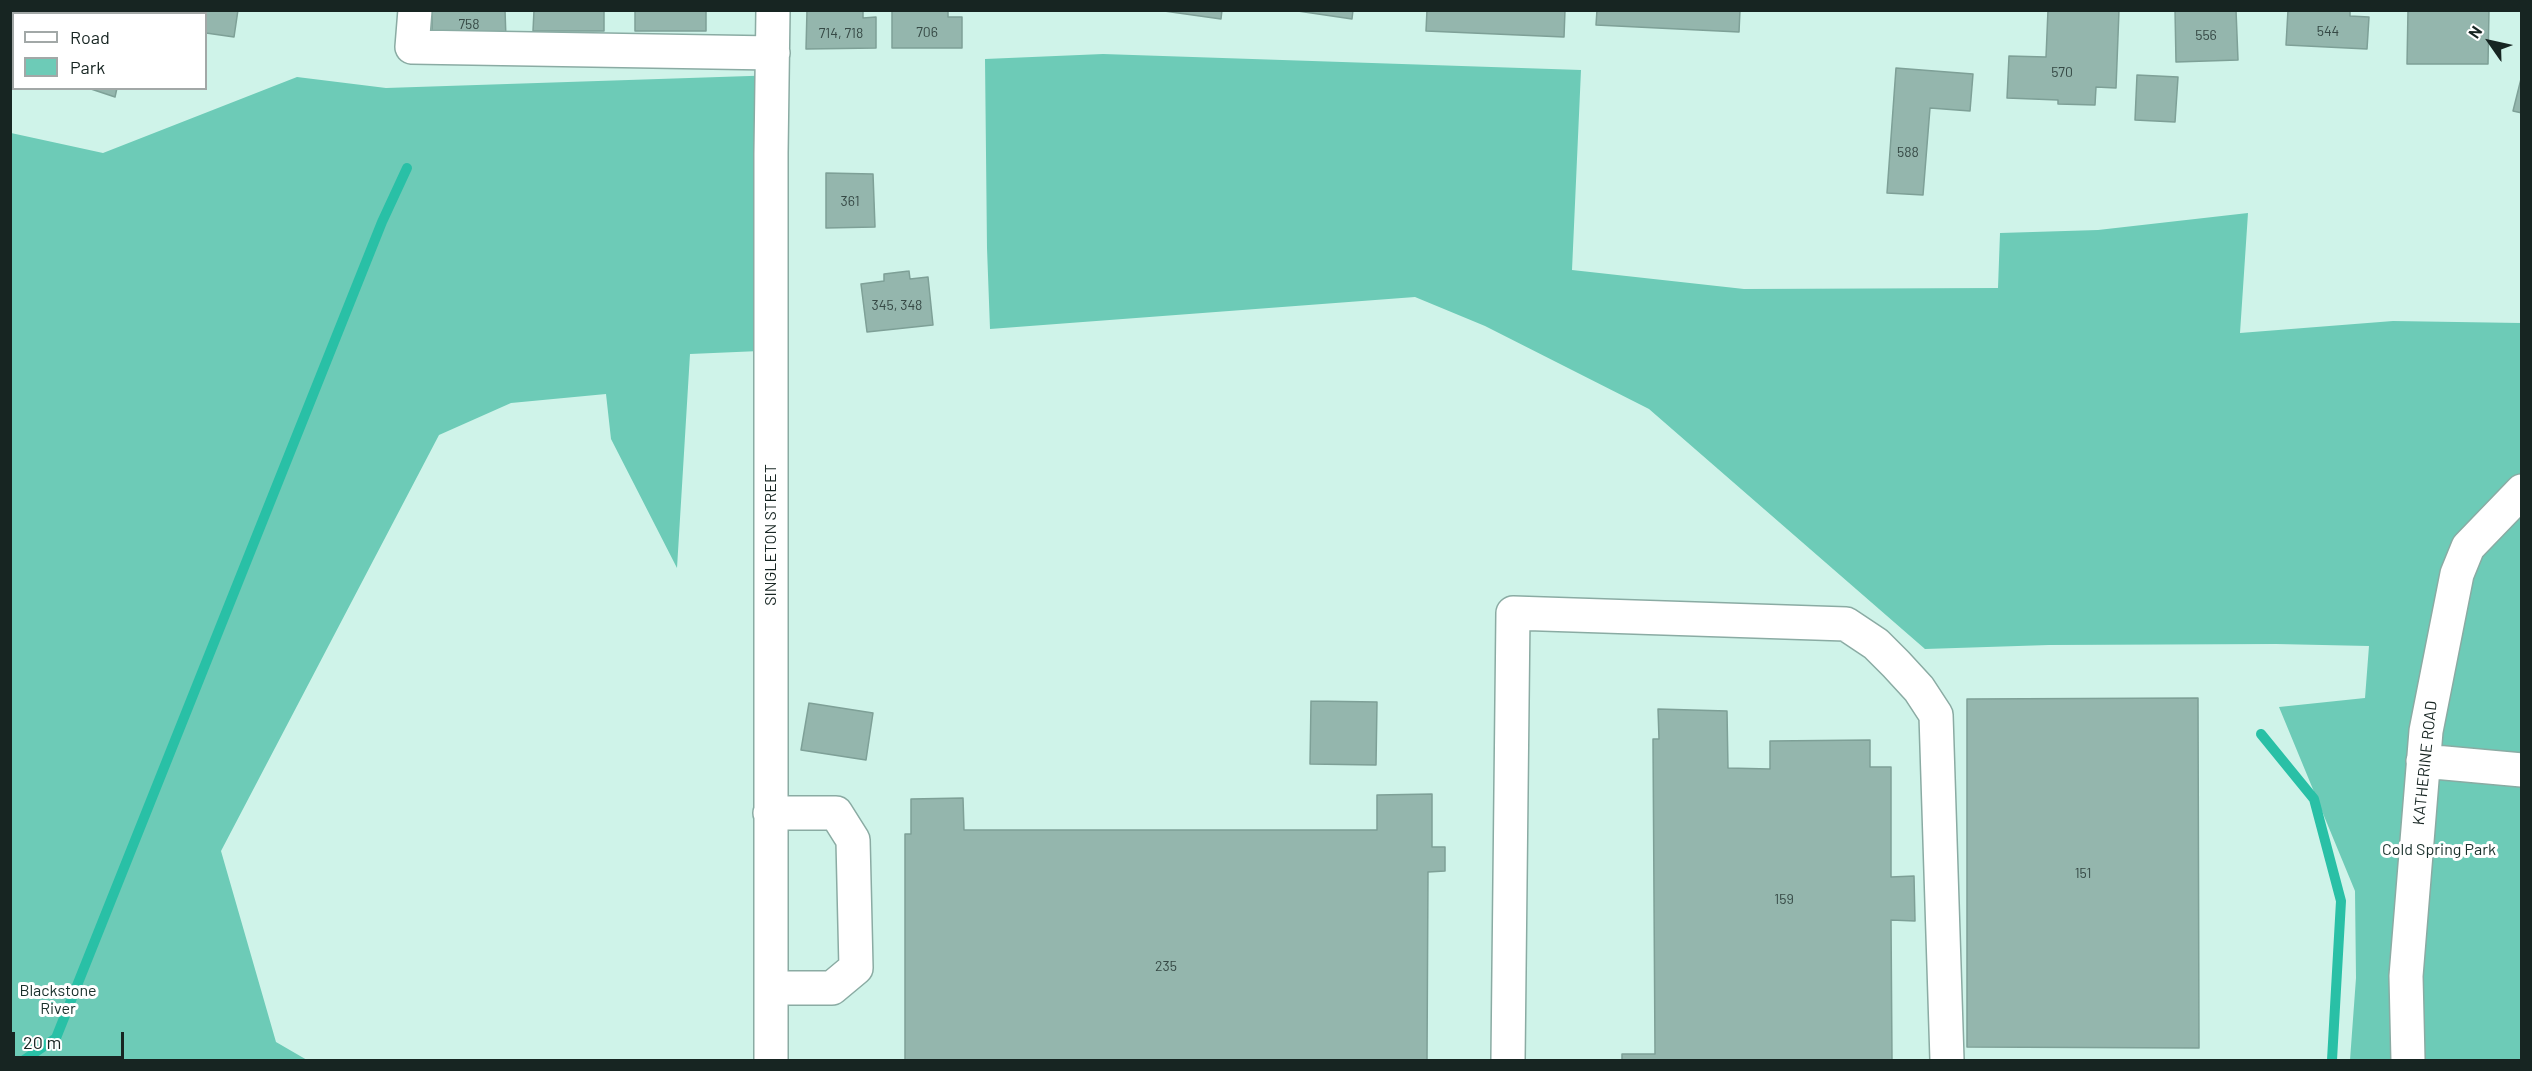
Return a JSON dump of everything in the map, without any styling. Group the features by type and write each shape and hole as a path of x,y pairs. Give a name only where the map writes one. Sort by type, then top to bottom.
{"street":[{"path":"415,10 412,47 773,53"},
{"name":"SINGLETON STREET","path":"771,1060 773,10"},
{"name":"KATHERINE ROAD","path":"2408,1060 2406,976 2426,731 2457,574 2468,547 2522,491"},
{"path":"1508,1060 1513,613 1846,624 1876,644 1896,664 1919,688 1936,715 1947,1060"},
{"path":"2423,761 2522,770"},
{"path":"770,813 836,813 853,840 856,968 832,988 771,988"}],"green space":[{"name":"Cold Spring Park","path":"1103,54 1581,70 1572,270 1744,289 1998,288 2000,233 2098,230 2248,213 2240,333 2393,321 2521,323 2521,1060 2350,1060 2356,978 2355,891 2279,707 2365,698 2369,646 2049,645 1925,649 1649,409 1485,326 1415,297 990,329 985,59"},
{"name":"Blackstone River","path":"780,75 783,350 690,354 677,568 611,439 606,394 511,403 439,435 221,851 276,1042 307,1060 11,1060 11,133 103,153 297,77 386,88"}],"building":[{"path":"167,10 238,10 234,37 207,33 207,12 166,12"},
{"path":"432,10 505,10 506,39 432,38"},
{"path":"534,10 604,10 604,31 533,31"},
{"path":"635,10 706,10 706,31 635,31"},
{"path":"807,10 863,10 863,18 876,17 876,48 806,49"},
{"path":"892,10 948,10 948,17 962,17 962,48 892,48"},
{"path":"1157,10 1222,10 1221,19"},
{"path":"1291,10 1353,10 1352,19"},
{"path":"1427,10 1565,10 1564,37 1426,31"},
{"path":"1597,10 1740,10 1739,32 1596,25"},
{"path":"2048,10 2119,10 2116,88 2096,87 2095,105 2058,104 2058,100 2007,98 2009,56 2046,57"},
{"path":"2175,10 2236,10 2238,60 2176,62"},
{"path":"2288,10 2350,10 2350,16 2369,17 2367,49 2286,45"},
{"path":"2408,10 2489,10 2488,64 2407,64"},
{"path":"1896,68 1973,74 1970,111 1930,108 1923,195 1887,193"},
{"path":"2137,75 2178,77 2175,122 2135,120"},
{"path":"2522,75 2522,113 2513,111"},
{"path":"94,90 117,90 115,97"},
{"path":"826,173 873,174 875,227 826,228"},
{"path":"909,271 910,279 928,277 933,325 867,332 861,284 884,281 884,274"},
{"path":"2198,698 2199,1048 1967,1047 1967,699"},
{"path":"1311,701 1377,702 1376,765 1310,764"},
{"path":"809,703 873,713 866,760 801,750"},
{"path":"1658,709 1727,711 1728,768 1770,769 1770,741 1870,740 1870,767 1891,767 1891,877 1914,876 1915,921 1891,920 1892,1060 1622,1060 1622,1054 1655,1054 1653,739 1659,739"},
{"path":"1432,794 1432,847 1445,847 1445,871 1428,872 1427,1060 905,1060 905,834 911,834 911,799 963,798 964,830 1377,830 1377,795"}],"waterway":[{"path":"24,1060 56,1038 382,222 407,168"},
{"path":"2261,734 2314,799 2341,901 2332,1060"}]}
